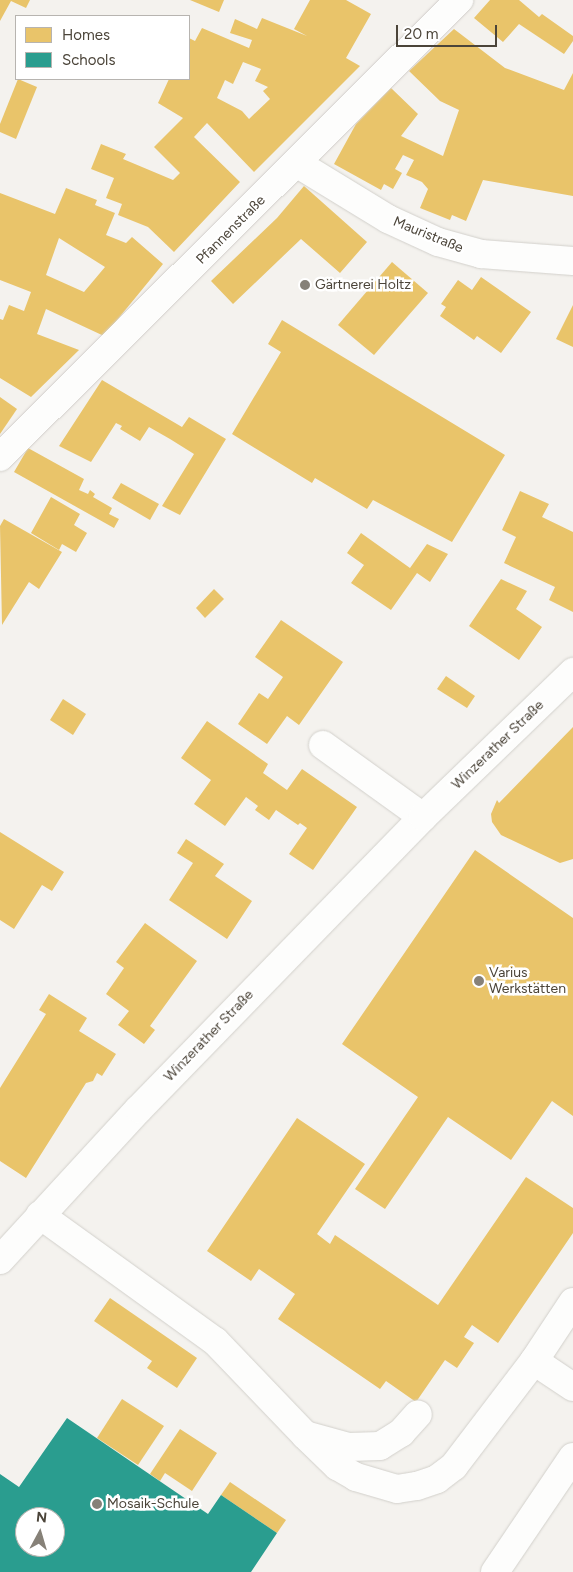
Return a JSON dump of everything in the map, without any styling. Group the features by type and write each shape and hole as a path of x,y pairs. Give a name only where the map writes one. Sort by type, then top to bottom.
{"street":[{"name":"Pfannenstraße","path":"0,457 298,164 459,0"},
{"name":"Mauristraße","path":"298,164 388,220 438,242 481,254 573,261"},
{"name":"Winzerather Straße","path":"0,1260 139,1109 423,817 573,672"},
{"path":"323,745 423,817"},
{"path":"40,1215 215,1341 337,1466 356,1477 397,1488 417,1486 437,1479 454,1466 534,1361 573,1302"},
{"path":"534,1361 573,1387"},
{"path":"305,1435 349,1447 380,1446 401,1433 418,1414"},
{"path":"495,1572 573,1458"}],"building: Homes":[{"path":"0,0 30,0 26,8 11,1 0,21"},
{"path":"190,0 224,0 219,12"},
{"path":"310,0 346,0 371,14 346,58 360,66 254,172 207,123 194,137 240,182 174,252 148,227 118,215 122,204 106,198 114,178 91,169 101,144 126,154 123,159 173,180 180,173 154,147 183,118 158,103 169,80 190,80 190,38 195,41 202,28 249,48 252,40 230,33 235,19 257,29 262,18 307,36 294,29","holes":["243,62 261,69 255,81 268,87 263,91 270,99 249,119 242,111 217,98 225,80 233,84"]},
{"path":"490,0 519,0 539,17 542,14 573,36 573,41 564,54 519,24 503,42 474,18"},
{"path":"454,29 505,68 564,90 573,73 573,196 483,180 466,221 452,215 450,220 420,208 428,189 422,182 406,175 414,160 403,155 395,169 402,173 393,189 384,184 381,190 334,164 356,124 391,88 418,114 401,136 443,156 459,110 440,101 409,71"},
{"path":"18,80 37,87 16,139 0,132 0,124"},
{"path":"304,186 367,242 340,273 301,239 233,304 211,281 277,218"},
{"path":"66,188 97,200 95,205 115,213 106,235 126,243 132,237 163,264 104,336 46,309 37,334 79,350 31,397 0,378 0,319 3,320 9,305 24,311 31,292 0,280 0,193 55,214","holes":["59,238 105,267 84,292 46,275"]},
{"path":"392,262 428,293 374,355 338,325"},
{"path":"481,277 531,312 501,353 477,336 474,340 440,316 446,307 441,304 458,280 472,290"},
{"path":"573,305 573,347 556,339"},
{"path":"282,320 505,455 452,542 373,500 367,509 315,478 312,483 232,434 281,352 268,344"},
{"path":"102,380 182,427 189,417 226,439 180,515 162,506 194,454 149,427 140,441 120,429 122,426 116,423 91,462 59,446"},
{"path":"0,397 17,409 0,434"},
{"path":"28,448 84,479 79,490 88,494 90,490 95,494 93,497 112,508 109,514 119,519 114,528 14,472"},
{"path":"121,483 159,504 150,520 112,498"},
{"path":"520,491 549,504 542,517 573,532 573,612 549,600 555,587 504,563 516,537 502,530"},
{"path":"51,497 80,514 74,525 87,533 76,552 62,544 59,550 31,533"},
{"path":"4,519 62,552 39,589 29,582 2,625 0,526"},
{"path":"361,533 410,568 427,544 448,554 430,582 417,573 391,610 351,583 364,565 347,553"},
{"path":"501,579 527,591 516,609 542,627 519,660 469,626"},
{"path":"214,589 224,599 205,618 196,608"},
{"path":"281,620 343,662 299,725 287,716 267,744 238,724 259,693 268,699 283,677 255,657"},
{"path":"446,676 475,696 467,708 437,689"},
{"path":"63,699 86,714 73,735 50,720"},
{"path":"207,721 268,764 263,773 287,790 302,769 357,807 313,870 289,854 307,828 300,823 298,825 276,810 269,820 255,810 258,806 246,797 225,826 194,804 211,780 181,758"},
{"path":"573,727 573,859 560,863 501,835 492,822 491,814 497,800 499,803"},
{"path":"0,832 64,872 52,891 42,885 14,929 0,920"},
{"path":"186,839 224,864 215,876 252,901 227,939 169,900 193,863 177,853"},
{"name":"Varius Werkstätten","path":"475,850 573,918 573,1116 552,1101 511,1160 448,1117 385,1209 355,1189 418,1097 342,1044"},
{"path":"145,923 197,961 150,1026 155,1030 144,1044 118,1025 129,1011 106,994 124,968 116,962"},
{"path":"49,994 87,1018 79,1031 116,1054 102,1076 97,1073 93,1081 86,1083 26,1178 0,1161 0,1088 46,1014 39,1010"},
{"path":"297,1118 365,1164 317,1234 330,1244 335,1235 438,1305 526,1177 573,1208 573,1233 498,1343 472,1325 464,1337 474,1343 457,1368 445,1360 416,1402 386,1381 380,1389 278,1319 295,1294 259,1269 251,1281 207,1251"},
{"path":"110,1298 197,1358 177,1388 147,1368 152,1361 94,1321"},
{"path":"122,1399 164,1426 138,1465 97,1438"},
{"path":"180,1429 217,1453 192,1491 165,1473 160,1481 150,1474"},
{"path":"230,1482 286,1520 277,1533 221,1495"}],"building: Schools":[{"name":"Mosaik-Schule","path":"67,1418 208,1514 221,1495 277,1533 251,1572 0,1572 0,1474 19,1487"}],"place":[{"name":"Gärtnerei Holtz","path":"305,285"},
{"name":"Varius Werkstätten","path":"479,981"},
{"name":"Mosaik-Schule","path":"97,1504"}]}
